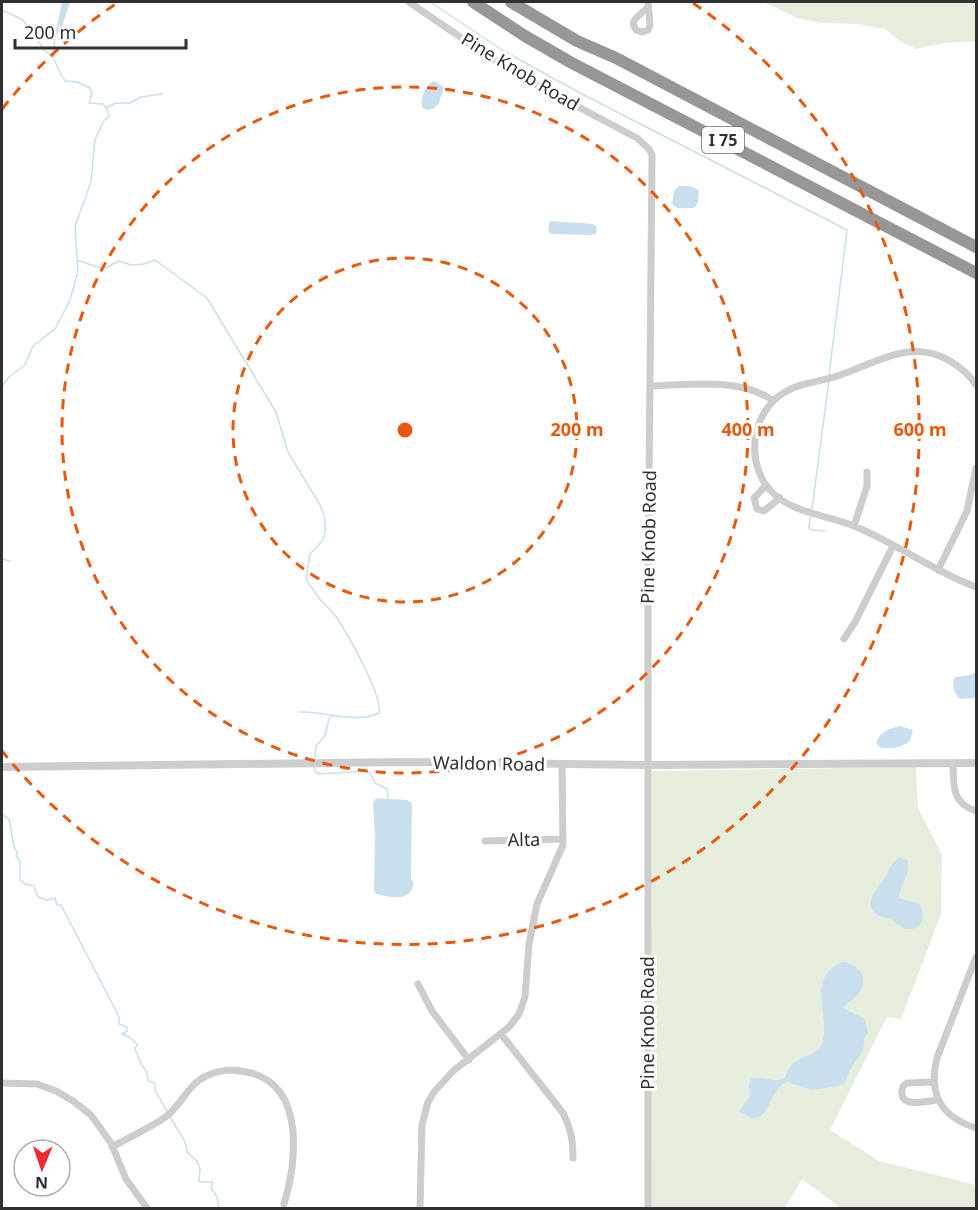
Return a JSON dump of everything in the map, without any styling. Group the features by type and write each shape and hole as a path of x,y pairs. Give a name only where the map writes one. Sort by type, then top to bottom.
{"highway":[{"name":"I 75","path":"473,2 570,62 976,273"},
{"name":"I 75","path":"511,2 577,41 616,58 976,247"}],"street":[{"name":"Pine Knob Road","path":"410,2 488,56 535,84 637,138 649,149 652,166 648,1209"},
{"path":"976,385 962,368 942,357 908,350 888,356 835,377 810,382 772,400 758,424 754,454 766,485 792,507 854,526 976,587"},
{"path":"651,386 740,386 754,390 772,400"},
{"path":"938,570 967,511 976,468"},
{"path":"854,526 867,486 867,472"},
{"path":"766,485 754,498 757,508 764,511 780,498"},
{"path":"844,639 855,622 893,546"},
{"name":"Waldon Road","path":"2,767 395,762 562,765 976,763"},
{"path":"953,763 956,797 965,808 976,811"},
{"path":"420,1209 421,1140 423,1114 428,1102 443,1082 509,1027 522,1006 527,981 529,944 537,904 558,857 563,839 562,765"},
{"name":"Alta","path":"485,841 563,839"},
{"path":"976,957 933,1073 937,1100 951,1117 976,1128"},
{"path":"418,984 432,1011 469,1060"},
{"path":"501,1034 563,1113 570,1127 573,1158"},
{"path":"112,1147 168,1115 190,1089 204,1077 221,1070 241,1070 261,1076 275,1088 292,1117 294,1138 291,1181 284,1204"},
{"path":"934,1082 907,1083 903,1086 901,1097 910,1102 937,1100"},
{"path":"2,1083 37,1084 56,1091 91,1115 112,1147 126,1179 147,1209"}],"green space":[{"path":"763,2 976,2 976,41 944,43 916,49 898,40 885,29 858,24 821,23 797,18"},
{"path":"916,767 918,808 942,855 941,914 901,1019 887,1017 830,1130 879,1161 976,1185 976,1208 841,1208 802,1179 785,1208 651,1208 652,771"}],"water":[{"path":"62,2 71,2 60,30 55,36"},
{"path":"434,81 444,87 439,103 433,109 426,110 422,107 423,96 428,85"},
{"path":"678,186 690,186 699,190 698,203 694,208 677,208 672,204 674,191"},
{"path":"550,221 593,224 597,227 596,234 551,234 548,230"},
{"path":"976,672 976,698 960,699 954,689 955,677"},
{"path":"900,726 913,730 910,741 900,747 890,748 881,748 876,743 882,733"},
{"path":"376,798 407,800 412,803 411,879 414,884 412,890 404,896 376,894 374,890 373,803"},
{"path":"899,857 907,860 908,865 899,898 920,904 923,914 918,927 910,929 901,927 891,919 878,916 871,905 871,900 892,864"},
{"path":"842,962 856,967 863,979 861,990 843,1008 865,1019 868,1033 864,1038 862,1051 845,1083 812,1090 787,1082 778,1089 760,1117 751,1118 739,1111 750,1097 751,1079 784,1079 793,1063 814,1053 820,1047 824,1037 821,990 830,970"}],"waterway":[{"path":"430,2 502,50 582,94 847,230 829,375"},
{"path":"2,10 23,20 46,52 53,56"},
{"path":"2,386 9,377 25,365 33,346 55,329 70,300 78,271 75,226 91,182 95,140 103,122 109,116 103,104 89,103 92,93 90,88 77,82 66,81 62,77 53,57 55,36"},
{"path":"107,107 116,103 130,103 141,97 162,94"},
{"path":"77,260 103,269 119,261 131,265 155,260 207,298 276,412 288,452 320,505 325,518 323,540 310,554 306,578 317,596 335,615 355,649 370,678 379,713 351,717 300,712"},
{"path":"812,509 829,380"},
{"path":"810,517 809,528 825,531"},
{"path":"2,559 10,561"},
{"path":"315,759 316,746 325,736 329,719 333,715"},
{"path":"314,766 315,772 320,774 366,771 370,773 375,783 387,789 388,798"},
{"path":"2,815 9,819 16,856 20,861 20,880 34,886 38,897 47,900 55,898 57,905 61,905 119,1017 119,1024 127,1027 127,1031 122,1034 137,1044 135,1050 147,1073 148,1081 155,1083 155,1090 168,1113"},
{"path":"170,1117 184,1140 188,1153 197,1161 200,1169 199,1182 213,1182 211,1188 217,1197 219,1208"}]}
